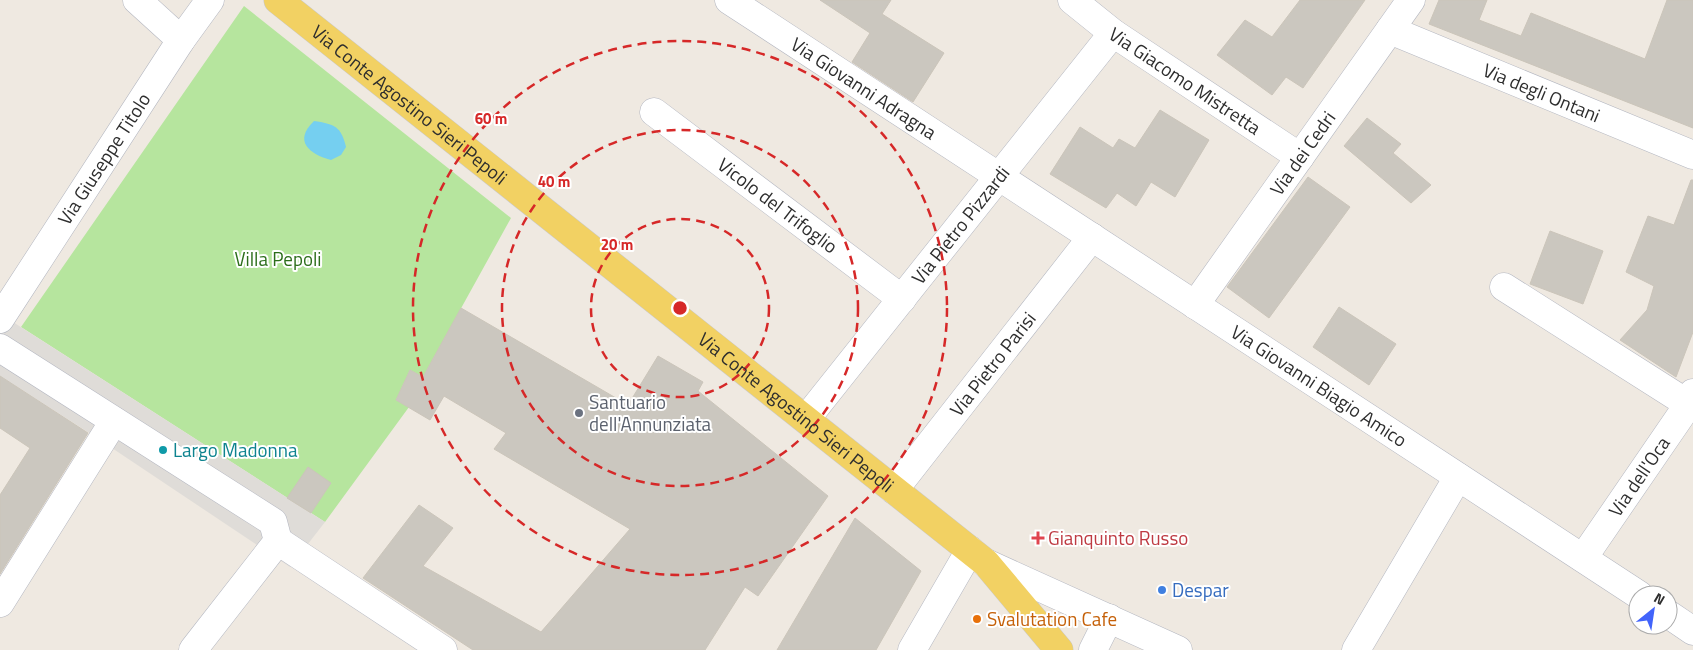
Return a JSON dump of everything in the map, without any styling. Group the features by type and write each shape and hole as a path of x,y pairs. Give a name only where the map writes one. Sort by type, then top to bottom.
{"main road":[{"name":"Via Conte Agostino Sieri Pepoli","path":"278,0 978,556 1059,650"}],"street":[{"path":"136,0 181,40"},
{"name":"Via Giuseppe Titolo","path":"0,318 181,40 210,0"},
{"name":"Via Giovanni Adragna","path":"729,0 999,176"},
{"name":"Via Giacomo Mistretta","path":"1072,0 1113,32 1300,157"},
{"name":"Via dei Cedri","path":"1194,305 1411,0"},
{"name":"Via degli Ontani","path":"1390,30 1693,155"},
{"name":"Via Pietro Pizzardi","path":"806,419 1113,32"},
{"name":"Vicolo del Trifoglio","path":"654,112 902,298"},
{"name":"Via Giovanni Biagio Amico","path":"999,176 1628,588"},
{"name":"Via Pietro Parisi","path":"894,490 1092,237"},
{"path":"1504,287 1691,402"},
{"path":"0,348 273,522 282,550 443,650"},
{"name":"Via dell'Oca","path":"1583,558 1691,402"},
{"path":"0,603 114,421"},
{"path":"1356,650 1458,477"},
{"path":"193,650 282,550"},
{"path":"912,650 978,556"},
{"name":"Via Conte Agostino Sieri Pepoli","path":"978,556 1178,650"},
{"path":"1093,650 1109,618"},
{"path":"1678,620 1693,630"}],"green space":[{"name":"Villa Pepoli","path":"244,6 511,218 423,377 410,370 396,400 409,407 325,522 21,327"}],"shaded area":[{"name":"Largo Madonna","path":"2,315 325,522 290,567 94,436 0,376 0,319"}],"water":[{"path":"314,121 327,123 339,130 346,147 341,155 331,160 316,154 306,146 304,141 305,135"}],"building":[{"path":"820,0 891,0 882,14 944,53 913,102 852,62 870,33"},
{"path":"1300,0 1365,0 1303,88 1286,77 1272,95 1217,55 1245,20 1272,37"},
{"path":"1439,0 1487,0 1479,20 1521,36 1531,13 1645,59 1667,0 1693,0 1693,128 1429,24"},
{"path":"1160,110 1209,140 1175,197 1151,182 1136,206 1117,193 1106,208 1050,174 1080,127 1113,148 1119,139 1135,148"},
{"path":"1367,118 1401,144 1393,153 1431,185 1411,203 1344,146"},
{"path":"1308,177 1350,207 1269,318 1227,287"},
{"path":"1691,180 1693,180 1693,332 1676,377 1620,340 1647,310 1654,286 1626,272 1648,216 1674,225"},
{"path":"1550,231 1603,251 1583,304 1530,284"},
{"path":"1339,307 1396,344 1369,385 1313,347"},
{"path":"461,308 628,405 658,356 703,382 698,391 828,496 758,596 745,587 705,650 473,650 363,578 419,505 453,528 423,566 541,632 630,529 494,449 506,433 444,396 430,420 396,400 410,370 423,377"},
{"path":"0,376 88,433 0,574 0,495 30,448 0,428"},
{"path":"308,467 331,483 311,513 287,498"},
{"path":"855,518 921,571 876,650 777,650"}],"place":[{"name":"Santuario dell'Annunziata","path":"579,413"},
{"name":"Largo Madonna","path":"163,450"},
{"name":"Gianquinto Russo","path":"1038,538"},
{"name":"Despar","path":"1162,590"},
{"name":"Svalutation Cafe","path":"977,619"}]}
